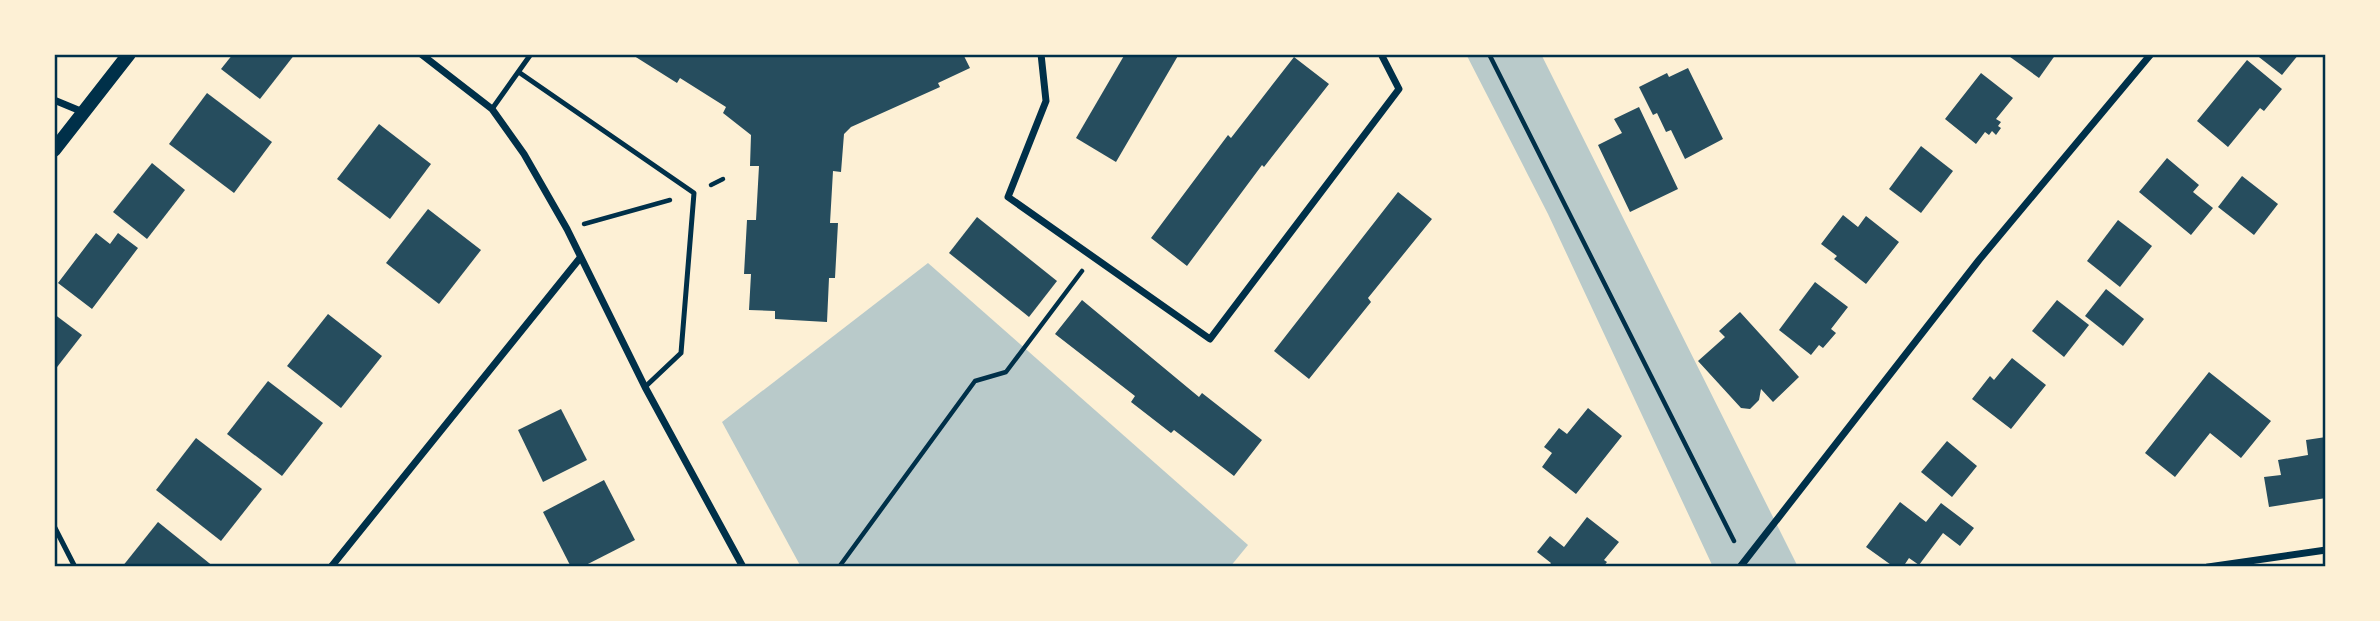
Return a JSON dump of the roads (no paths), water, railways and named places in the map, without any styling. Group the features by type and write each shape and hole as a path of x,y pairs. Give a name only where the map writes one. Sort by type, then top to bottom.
{"main road":[{"path":"54,150 129,54"}],"street":[{"path":"421,54 492,109 524,154 567,229 645,387 743,567"},
{"path":"1041,54 1046,101 1009,197 1210,339 1399,89 1381,54"},
{"path":"1740,567 1979,260 2151,54"},
{"path":"54,100 84,113"},
{"path":"331,567 580,258"},
{"path":"2208,567 2326,550"}],"lane":[{"path":"492,109 531,54"},
{"path":"520,73 694,193 681,353 645,387"},
{"path":"54,526 75,567"}]}
